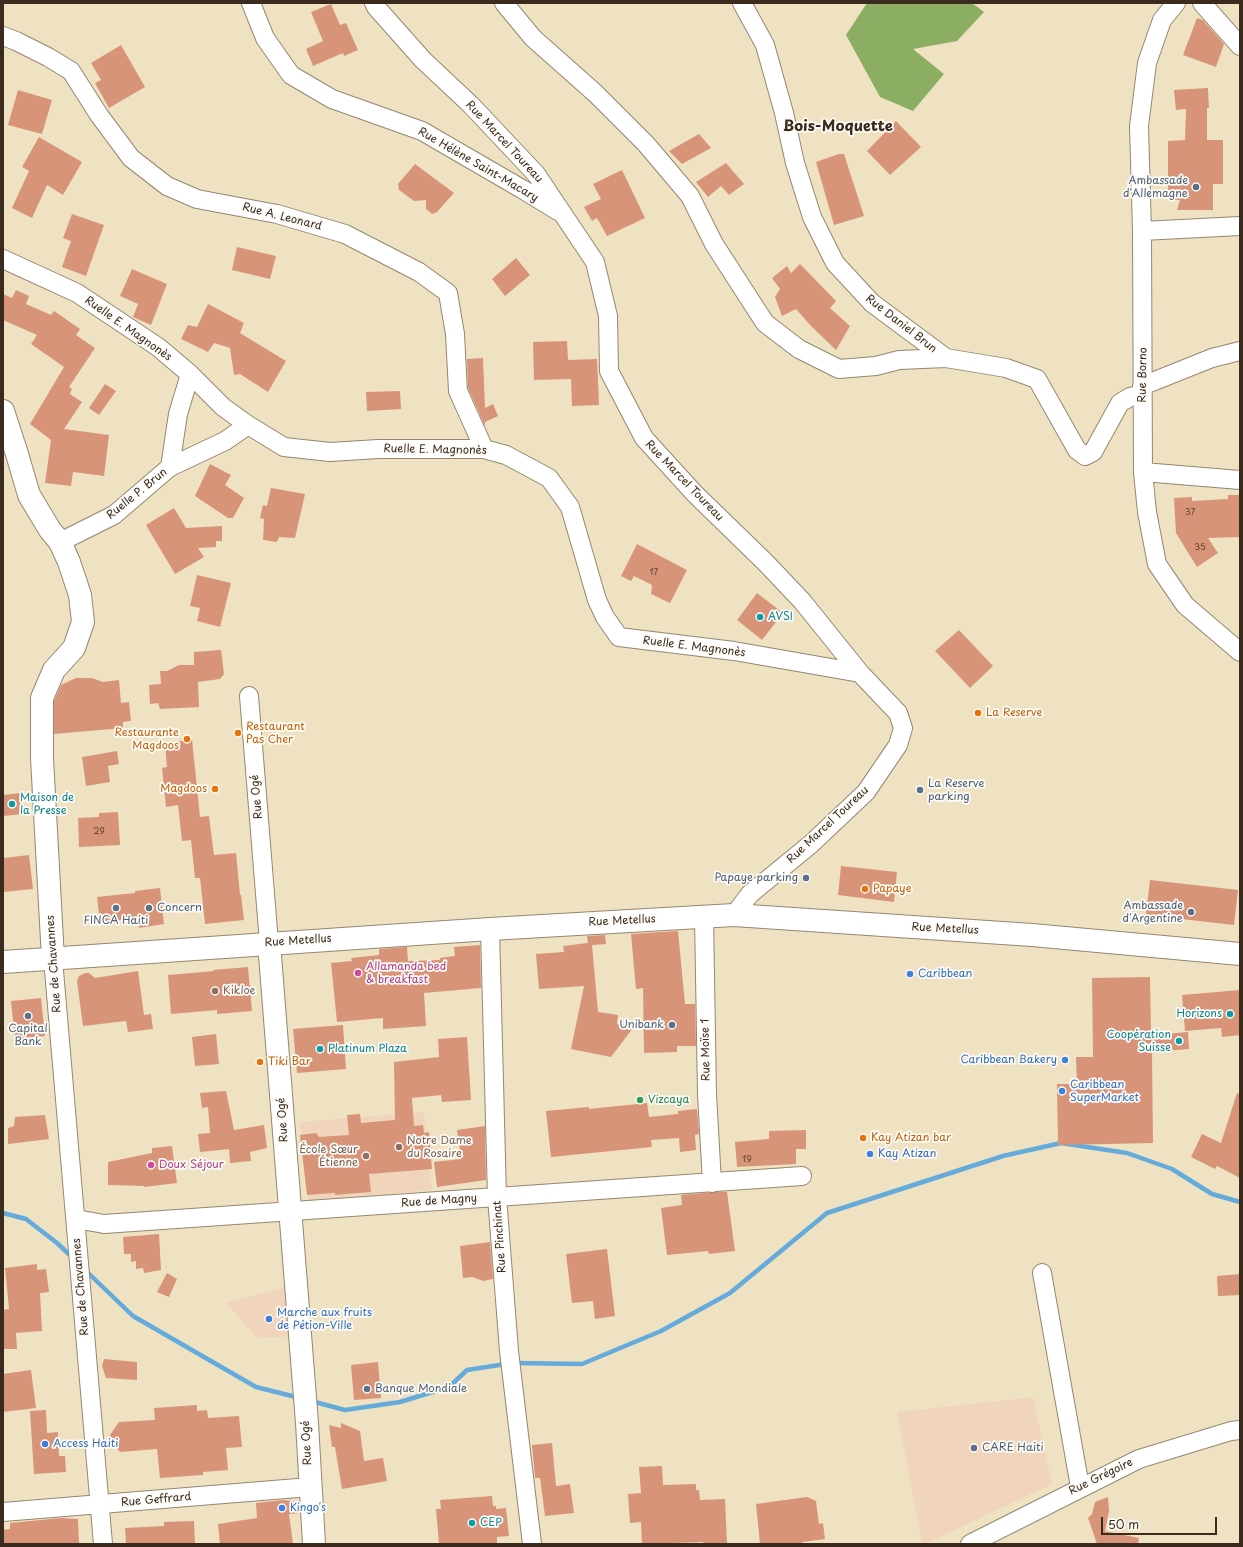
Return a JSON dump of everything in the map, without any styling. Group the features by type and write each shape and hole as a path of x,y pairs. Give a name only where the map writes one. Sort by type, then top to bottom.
{"street":[{"name":"Rue Hélène Saint-Macary","path":"251,3 265,38 291,75 332,99 422,131 522,189 563,215"},
{"name":"Rue Marcel Toureau","path":"374,3 423,60 471,105 536,174 595,262 608,316 609,371 644,438 695,494 766,563 802,601 860,673 898,713 903,728 898,745 866,792 811,844 750,894 734,915"},
{"path":"504,3 533,38 595,93 646,144 690,196 714,244 765,323 799,349 839,369 876,366 898,360 946,358 1006,368 1037,380 1077,450 1085,456 1093,452 1120,403 1142,390 1212,358 1240,351"},
{"name":"Rue Daniel Brun","path":"742,3 764,45 784,113 795,164 812,217 835,263 872,303 946,358"},
{"name":"Rue Borno","path":"1176,3 1162,20 1147,63 1139,126 1142,231 1143,472 1147,512 1157,564 1186,605 1240,652"},
{"path":"1202,3 1240,46"},
{"name":"Rue A. Leonard","path":"3,36 48,57 71,71 99,115 131,158 167,186 197,199 277,214 345,234 419,272 448,293 455,334 458,391 484,449"},
{"path":"1142,231 1240,226"},
{"name":"Ruelle E. Magnonès","path":"3,259 77,293 158,347 190,374 223,407 248,425 284,447 330,452 378,449 484,449 506,455 550,478 570,507 597,600 605,617 619,637 734,651 860,673"},
{"name":"Ruelle P. Brun","path":"170,467 178,414 190,374"},
{"name":"Rue de Chavannes","path":"3,411 29,495 50,530 60,542 69,562 80,595 83,622 74,648 54,670 42,698 42,758 53,959 103,1544"},
{"name":"Ruelle P. Brun","path":"60,542 114,515 170,467 225,440 248,425"},
{"path":"1143,472 1240,480"},
{"name":"Rue Ogé","path":"249,696 307,1423 314,1544"},
{"name":"Rue Metellus","path":"3,962 269,943 734,915 1032,935 1240,954"},
{"name":"Rue Moïse 1","path":"704,917 707,1094 712,1183"},
{"name":"Rue Pinchinat","path":"490,929 497,1197 512,1382 532,1544"},
{"name":"Rue de Magny","path":"76,1219 104,1224 802,1176"},
{"path":"1042,1273 1080,1487"},
{"name":"Rue Grégoire","path":"970,1544 1080,1487 1139,1459 1232,1431 1240,1430"},
{"name":"Rue Geffrard","path":"3,1512 310,1487"}],"shaded area":[{"name":"École Sœur Étienne","path":"424,1112 432,1190 309,1202 300,1122"},
{"name":"Marche aux fruits de Pétion-Ville","path":"295,1284 300,1336 257,1338 226,1303"},
{"name":"CARE Haiti","path":"1033,1397 1052,1484 925,1544 922,1544 897,1412"}],"green space":[{"path":"867,3 972,3 984,12 957,41 913,49 944,74 913,111 880,97 846,35"}],"building":[{"path":"331,4 340,25 346,23 358,50 344,56 343,53 313,66 306,49 323,41 311,12"},
{"path":"1197,18 1203,20 1224,44 1216,67 1183,55"},
{"path":"121,45 145,87 109,108 95,83 101,80 91,63"},
{"path":"1208,88 1209,108 1207,108 1207,140 1223,140 1223,184 1213,184 1213,210 1177,210 1180,200 1168,200 1168,141 1185,140 1186,109 1176,110 1174,90"},
{"path":"18,90 52,100 42,134 8,125"},
{"path":"896,121 921,147 890,175 867,151"},
{"path":"699,134 711,148 682,164 669,151"},
{"path":"39,137 82,162 63,195 47,185 32,218 12,208 29,171 22,167"},
{"path":"839,154 844,154 864,216 834,225 816,162"},
{"path":"726,163 744,184 729,195 721,186 708,197 696,182"},
{"path":"415,164 454,193 437,212 432,214 426,209 426,200 414,201 399,190 398,184"},
{"path":"622,170 645,218 607,236 597,218 592,221 584,207 601,199 593,184"},
{"path":"72,214 104,225 86,276 62,267 71,241 63,238"},
{"path":"237,247 276,256 270,279 232,270"},
{"path":"516,258 530,275 505,296 492,279"},
{"path":"800,264 836,301 830,308 850,326 836,350 796,309 782,316 775,297 780,289 772,278 787,266 791,273"},
{"path":"132,269 167,284 151,325 133,317 138,304 120,296"},
{"path":"16,290 29,296 26,304 51,315 54,311 80,329 76,335 95,348 69,387 72,389 70,394 82,402 64,429 109,435 104,476 73,472 71,486 45,483 51,440 30,424 64,367 31,344 37,335 3,320 3,294 12,298"},
{"path":"208,304 244,323 240,333 286,361 268,392 240,374 234,375 230,348 214,343 208,352 181,339 188,325 197,327"},
{"path":"567,341 568,360 597,359 599,405 572,406 571,379 534,380 533,342"},
{"path":"483,358 485,408 493,404 498,416 485,422 485,426 468,388 467,359"},
{"path":"105,384 116,391 99,415 89,408"},
{"path":"400,391 401,409 367,411 366,392"},
{"path":"210,464 231,475 225,485 244,498 233,518 228,518 195,496"},
{"path":"271,488 305,494 295,538 279,537 277,542 263,540 264,519 260,518 263,505 267,506"},
{"path":"1228,495 1240,495 1240,537 1208,538 1218,553 1197,567 1176,533 1174,498 1192,497 1192,501 1228,499"},
{"path":"174,508 186,528 222,526 222,541 216,541 216,547 198,548 204,557 175,574 146,525"},
{"path":"637,544 687,570 670,603 651,594 652,585 634,576 631,581 621,576"},
{"path":"197,575 231,583 220,627 197,621 200,608 190,606"},
{"name":"AVSI","path":"757,593 783,613 762,640 737,620"},
{"path":"959,630 993,666 970,688 935,651"},
{"path":"221,650 224,674 220,679 198,682 199,707 160,709 158,703 150,704 149,685 161,684 160,671 167,671 179,665 194,665 194,652"},
{"path":"76,678 92,678 103,682 119,680 121,703 129,702 131,721 123,722 123,728 54,734 54,701 61,685"},
{"path":"192,739 200,817 209,816 214,855 236,853 244,920 205,924 200,878 195,878 191,840 182,841 178,805 166,807 162,768 167,767 165,744"},
{"path":"117,751 119,764 108,766 110,782 86,786 82,757"},
{"name":"Maison de la Presse","path":"20,793 23,814 3,816 3,795"},
{"path":"118,812 120,845 79,847 78,818 99,817 99,813"},
{"path":"29,855 33,889 3,892 3,858"},
{"path":"841,866 897,872 894,902 838,895"},
{"path":"1150,880 1238,890 1234,925 1146,915"},
{"path":"160,888 164,924 139,928 138,918 100,922 97,897 135,893 135,891"},
{"path":"678,931 685,1004 695,1004 696,1046 677,1046 677,1052 644,1053 643,988 636,989 631,934"},
{"path":"605,935 606,944 592,945 598,1012 618,1015 617,1024 633,1028 611,1057 571,1049 584,986 539,989 536,954 564,952 563,946 588,943 587,936"},
{"path":"480,945 481,988 424,993 426,1026 383,1029 383,1018 337,1022 331,963 352,961 351,958 379,955 379,949 407,947 408,961 440,960 440,958 455,956 454,947"},
{"path":"248,967 252,1011 217,1014 217,1010 171,1014 168,975"},
{"path":"138,971 144,1015 151,1014 153,1029 128,1032 126,1021 83,1026 77,981 79,976 89,973 95,978"},
{"path":"1150,977 1151,1035 1188,1032 1189,1049 1152,1052 1153,1143 1058,1145 1057,1084 1077,1084 1076,1057 1093,1057 1092,978"},
{"path":"1240,990 1240,1035 1222,1037 1221,1028 1185,1031 1182,995"},
{"path":"41,998 45,1036 15,1039 11,1001"},
{"name":"Platinum Plaza","path":"343,1025 346,1069 297,1073 293,1029"},
{"path":"216,1034 219,1064 195,1066 192,1037"},
{"name":"École Sœur Étienne","path":"467,1037 471,1100 442,1102 441,1095 412,1098 414,1126 423,1125 424,1133 429,1132 432,1169 369,1174 371,1192 335,1195 335,1193 307,1195 300,1135 316,1133 319,1137 349,1135 347,1115 360,1114 361,1123 395,1120 394,1062 439,1057 438,1039"},
{"path":"226,1091 234,1130 264,1125 267,1148 250,1152 251,1161 230,1163 229,1149 200,1152 198,1134 210,1133 208,1107 202,1108 200,1093"},
{"path":"1237,1093 1240,1094 1240,1178 1217,1166 1215,1169 1191,1157 1202,1134 1221,1143"},
{"path":"647,1103 649,1117 678,1114 678,1111 697,1109 699,1134 695,1135 696,1150 680,1152 679,1138 651,1140 652,1147 551,1157 546,1111 589,1107 589,1109"},
{"path":"45,1115 49,1139 8,1144 8,1128 14,1126 15,1117"},
{"path":"485,1126 486,1180 437,1187 434,1162 461,1159 457,1130"},
{"path":"806,1130 806,1149 796,1149 796,1164 737,1167 735,1142 769,1139 769,1131"},
{"path":"172,1146 177,1183 144,1187 108,1185 108,1162 152,1153 152,1148"},
{"path":"727,1192 735,1251 709,1254 708,1251 667,1255 661,1208 682,1205 681,1195"},
{"path":"159,1234 161,1270 144,1273 143,1268 136,1269 136,1261 131,1262 131,1254 124,1254 123,1237"},
{"path":"490,1242 493,1279 483,1281 473,1277 463,1278 460,1246"},
{"path":"607,1249 615,1316 595,1319 593,1301 572,1303 566,1254"},
{"path":"37,1264 37,1270 46,1269 49,1292 40,1293 42,1331 16,1333 17,1349 3,1349 3,1310 9,1309 5,1268"},
{"path":"167,1273 177,1279 169,1297 157,1292"},
{"path":"1240,1274 1240,1295 1218,1296 1217,1276"},
{"path":"104,1359 137,1362 137,1380 106,1378 102,1366"},
{"name":"Banque Mondiale","path":"378,1362 381,1398 354,1400 351,1365"},
{"path":"31,1370 36,1408 3,1412 3,1374"},
{"path":"197,1405 197,1411 207,1410 208,1418 239,1416 242,1447 226,1448 228,1470 203,1472 203,1475 160,1478 157,1449 120,1452 111,1442 110,1435 119,1422 155,1420 154,1408"},
{"name":"Access Haiti","path":"46,1410 47,1433 58,1432 59,1456 65,1456 66,1472 34,1474 30,1411"},
{"path":"341,1423 360,1431 364,1461 383,1458 387,1481 342,1489 335,1447 332,1447 329,1425 341,1428"},
{"path":"552,1443 556,1486 570,1484 574,1513 545,1516 540,1478 535,1478 532,1445"},
{"path":"662,1466 663,1485 696,1484 696,1490 699,1490 700,1500 725,1499 727,1544 704,1544 703,1542 642,1544 641,1522 630,1523 628,1494 641,1493 639,1467"},
{"name":"CEP","path":"492,1496 493,1506 496,1506 496,1509 506,1508 509,1536 497,1537 497,1544 439,1544 436,1509 441,1509 440,1500"},
{"path":"807,1497 816,1501 819,1524 823,1523 825,1539 802,1542 803,1544 760,1544 756,1504"},
{"path":"1108,1497 1109,1511 1105,1531 1139,1538 1138,1544 1097,1544 1088,1518 1092,1514 1095,1502"},
{"path":"283,1500 294,1501 300,1513 289,1514 293,1544 220,1544 218,1524 257,1518 256,1503"},
{"path":"61,1518 78,1519 79,1544 3,1544 3,1530 10,1529 10,1523"},
{"path":"194,1521 195,1544 126,1544 125,1528 164,1526 164,1522"}],"waterway":[{"path":"514,1363 582,1364 661,1331 730,1293 827,1213 1003,1156 1061,1143 1127,1153 1172,1169 1212,1194 1240,1202"},
{"path":"3,1213 26,1219 57,1243 73,1258"},
{"path":"84,1269 133,1316 256,1387 300,1398"},
{"path":"311,1401 345,1410 400,1402 449,1387 467,1370 506,1364"}],"place":[{"name":"Ambassade d'Allemagne","path":"1196,187"},
{"name":"AVSI","path":"760,617"},
{"name":"La Reserve","path":"978,713"},
{"name":"Restaurant Pas Cher","path":"238,733"},
{"name":"Restaurante Magdoos","path":"187,739"},
{"name":"Magdoos","path":"215,789"},
{"name":"La Reserve parking","path":"920,790"},
{"name":"Maison de la Presse","path":"12,804"},
{"name":"Papaye parking","path":"806,878"},
{"name":"Papaye","path":"865,889"},
{"name":"FINCA Haiti","path":"116,908"},
{"name":"Concern","path":"149,908"},
{"name":"Ambassade d'Argentine","path":"1191,912"},
{"name":"Allamanda bed & breakfast","path":"358,973"},
{"name":"Caribbean","path":"910,974"},
{"name":"Kikloe","path":"215,991"},
{"name":"Horizons","path":"1230,1014"},
{"name":"Capital Bank","path":"28,1016"},
{"name":"Unibank","path":"672,1025"},
{"name":"Coopération Suisse","path":"1179,1041"},
{"name":"Platinum Plaza","path":"320,1049"},
{"name":"Caribbean Bakery","path":"1065,1060"},
{"name":"Tiki Bar","path":"260,1062"},
{"name":"Caribbean SuperMarket","path":"1062,1091"},
{"name":"Vizcaya","path":"640,1100"},
{"name":"Kay Atizan bar","path":"863,1138"},
{"name":"Notre Dame du Rosaire","path":"399,1147"},
{"name":"Kay Atizan","path":"870,1154"},
{"name":"École Sœur Étienne","path":"366,1156"},
{"name":"Doux Séjour","path":"151,1165"},
{"name":"Marche aux fruits de Pétion-Ville","path":"269,1319"},
{"name":"Banque Mondiale","path":"367,1389"},
{"name":"Access Haiti","path":"45,1444"},
{"name":"CARE Haiti","path":"974,1448"},
{"name":"Kingo's","path":"282,1508"},
{"name":"CEP","path":"472,1523"}],"district":[{"name":"Bois-Moquette","path":"838,127"}]}
